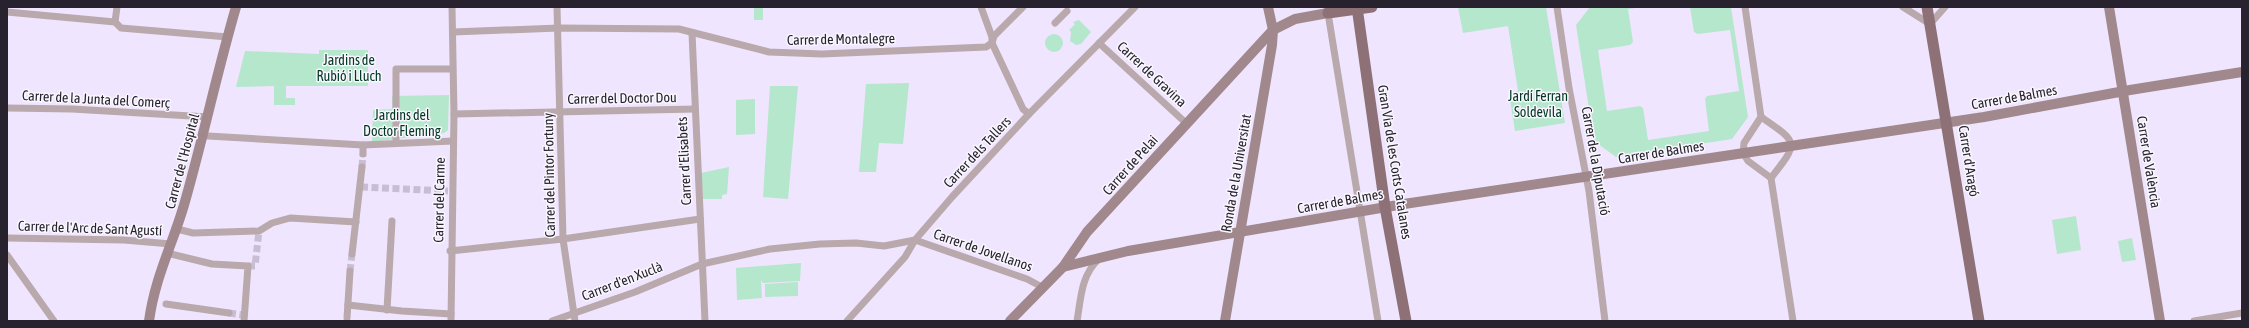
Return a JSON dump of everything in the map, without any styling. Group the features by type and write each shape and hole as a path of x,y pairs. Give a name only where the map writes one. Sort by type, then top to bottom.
{"main road":[{"name":"Carrer de l'Hospital","path":"149,321 154,303 156,282 177,229 236,7"},
{"path":"1268,7 1273,30"},
{"path":"1327,10 1372,7"},
{"name":"Carrer d'Aragó","path":"1927,7 1979,321"},
{"name":"Carrer de València","path":"2109,7 2160,321"},
{"name":"Gran Via de les Corts Catalanes","path":"1357,8 1385,207 1406,321"},
{"name":"Carrer de Pelai","path":"1010,321 1063,267 1083,237 1273,30 1289,20 1327,10"},
{"name":"Ronda de la Universitat","path":"1225,321 1273,30"},
{"name":"Carrer de Balmes","path":"1063,267 1100,257 1360,211 1587,177 1743,148 1791,146 1947,122 2242,72"}],"street":[{"path":"117,7 116,22 121,28 228,37"},
{"name":"Carrer del Carme","path":"451,317 450,251 454,114 452,7"},
{"name":"Carrer del Pintor Fortuny","path":"557,7 559,28 563,239 565,265 576,321"},
{"path":"981,7 992,37 992,43 1023,109 1029,114"},
{"path":"992,43 994,36 1023,7"},
{"name":"Carrer dels Tallers","path":"847,321 905,257 915,240 1029,114 1135,7"},
{"name":"Carrer de la Diputació","path":"1557,7 1569,88 1587,177 1605,321"},
{"path":"1745,7 1761,117 1743,148 1745,158 1771,178 1793,321"},
{"path":"1903,7 1930,24 1944,7"},
{"path":"1327,10 1378,321"},
{"path":"1056,23 1067,11"},
{"path":"7,12 116,22"},
{"name":"Carrer de Montalegre","path":"453,32 559,28 679,29 766,52 822,54 986,47 992,43"},
{"name":"Carrer d'Elisabets","path":"692,33 705,321"},
{"name":"Carrer de Gravina","path":"1099,43 1187,124"},
{"path":"396,142 396,69 449,69"},
{"name":"Carrer de la Junta del Comerç","path":"7,108 72,109 208,117"},
{"name":"Carrer del Doctor Dou","path":"454,114 695,109"},
{"path":"1761,117 1788,136 1791,146 1790,155 1771,178"},
{"path":"208,136 363,145 396,142 453,141"},
{"path":"363,145 363,154"},
{"path":"352,254 361,187 362,167"},
{"path":"177,229 193,233 259,231 272,223 290,218 356,222"},
{"path":"450,251 563,239 700,219"},
{"path":"387,310 392,221"},
{"name":"Carrer de l'Arc de Sant Agustí","path":"7,238 124,240 169,248 212,264 248,266 244,317"},
{"name":"Carrer d'en Xuclà","path":"552,321 635,292 702,264 770,249 856,243 884,246 915,240"},
{"name":"Carrer de Jovellanos","path":"915,240 1027,278 1042,287"},
{"path":"7,255 54,321"},
{"path":"1077,321 1085,279 1092,265 1100,257"},
{"path":"347,318 350,271"},
{"path":"166,304 229,313"},
{"path":"348,305 451,317"},
{"path":"218,321 219,312"},
{"path":"2194,321 2242,313"}],"green space":[{"path":"754,7 763,7 763,20 754,20"},
{"name":"Jardí Ferran Soldevila","path":"1458,7 1546,7 1565,123 1515,131 1509,93 1518,91 1508,26 1463,33"},
{"path":"1590,7 1642,7 1628,9 1633,42 1630,45 1598,50 1607,111 1640,106 1643,108 1648,140 1709,131 1705,99 1707,96 1739,91 1730,30 1698,34 1694,32 1690,7 1731,7 1748,117 1732,139 1616,157 1594,141 1576,25"},
{"path":"1079,20 1091,32 1081,44 1076,45 1070,41 1071,32 1069,30 1075,24 1073,22"},
{"path":"1050,34 1058,34 1063,39 1061,50 1058,52 1050,52 1045,47 1045,39"},
{"name":"Jardins de Rubió i Lluch","path":"319,50 368,50 368,86 286,86 286,98 295,98 295,105 274,105 274,86 236,87 245,51 319,54"},
{"path":"909,83 903,144 879,143 876,172 859,172 866,84"},
{"path":"770,86 798,86 788,199 763,197"},
{"name":"Jardins del Doctor Fleming","path":"449,95 448,130 444,133 372,142 373,110 392,109 392,96"},
{"path":"755,99 755,134 736,135 736,100"},
{"path":"729,167 727,194 722,195 722,199 703,199 701,173"},
{"path":"2076,216 2081,250 2057,254 2052,220"},
{"path":"2132,238 2136,260 2122,262 2118,241"},
{"path":"801,263 800,281 763,283 761,280 762,298 737,300 736,268"},
{"path":"798,282 798,296 765,297 765,284"}],"tunnel":[{"path":"362,167 363,154"},
{"path":"361,187 448,191"},
{"path":"248,266 255,266 259,231"},
{"path":"350,271 352,254"},
{"path":"229,313 243,315"}]}
